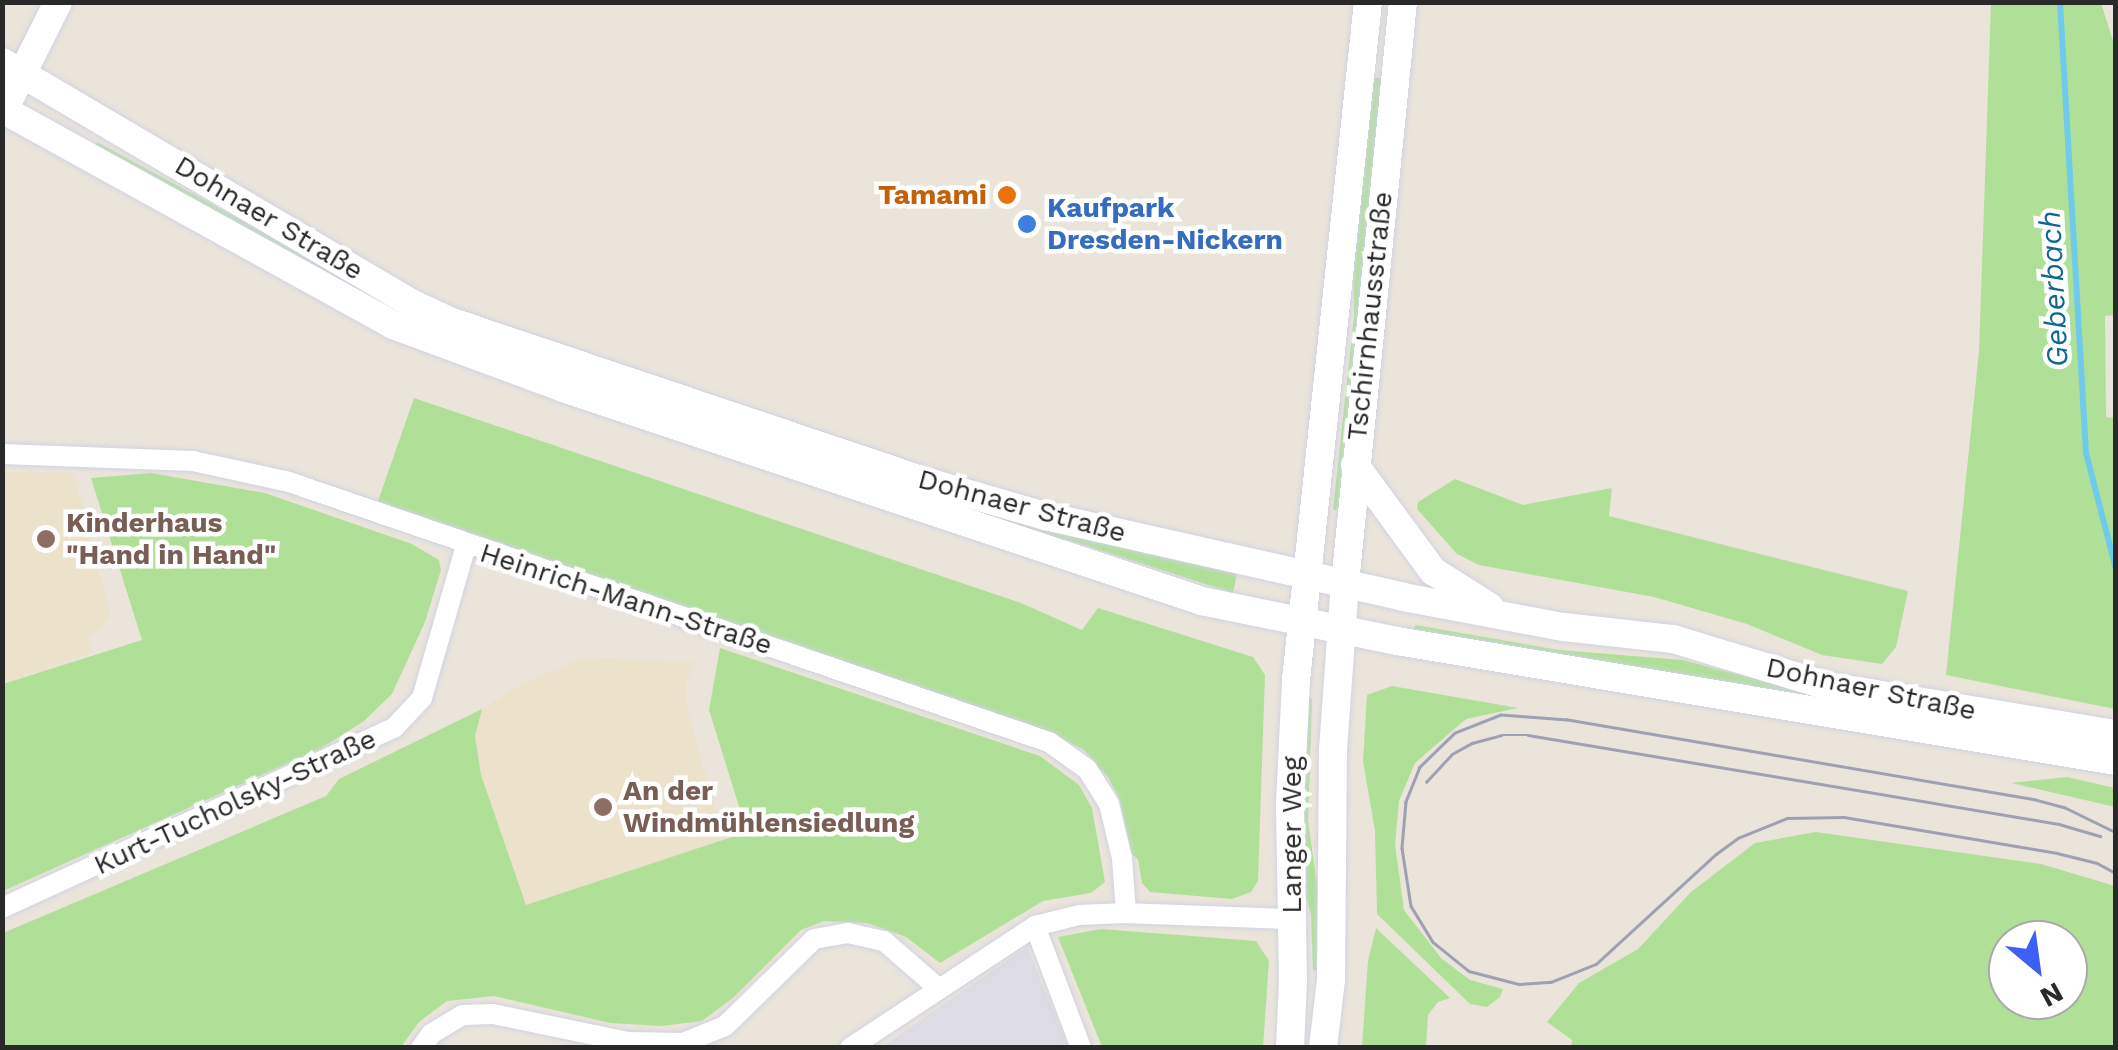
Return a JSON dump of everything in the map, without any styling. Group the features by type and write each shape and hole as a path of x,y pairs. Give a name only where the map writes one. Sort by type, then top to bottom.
{"main road":[{"path":"3,110 12,68 58,2"},
{"name":"Tschirnhausstraße","path":"1301,623 1368,2"},
{"name":"Tschirnhausstraße","path":"1342,631 1355,465 1403,2"},
{"name":"Dohnaer Straße","path":"12,68 413,304 452,322 996,504 1345,584 1611,634 1672,640 1828,686 2116,734"},
{"name":"Dohnaer Straße","path":"3,110 321,288 436,342 1050,553 1202,601 1342,631 2116,760"},
{"path":"1355,465 1434,570 1500,614"},
{"name":"Langer Weg","path":"1290,1048 1290,784 1301,623"},
{"name":"Langer Weg","path":"1323,1048 1332,949 1333,750 1342,631"}],"street":[{"name":"Heinrich-Mann-Straße","path":"2,454 193,462 289,482 466,546 1049,742 1086,769 1109,804 1122,858 1126,913"},
{"name":"Kurt-Tucholsky-Straße","path":"2,908 276,786 394,728 422,698 466,546"},
{"path":"850,1048 1035,926 1079,915 1126,913 1292,919"},
{"path":"1035,926 1081,1048"},
{"path":"421,1048 431,1034 463,1015 493,1014 628,1042 683,1042 725,1026 814,938 848,933 884,941 938,988"}],"shaded area":[{"name":"Kinderhaus \"Hand in Hand\"","path":"2,472 74,473 110,615 101,629 89,636 93,652 3,684"},
{"name":"An der Windmühlensiedlung","path":"584,657 693,662 686,686 687,709 724,839 526,905 481,775 475,736 482,709 514,688"},
{"path":"1027,947 1068,1047 882,1047"}],"green space":[{"path":"1991,3 2101,3 2115,47 2116,315 2105,316 2106,417 2116,418 2115,709 1946,675 1979,351"},
{"path":"1369,77 1386,79 1341,510 1333,510 1354,316 1353,233"},
{"path":"97,142 335,271 932,497 1012,521 1237,574 1233,593 1068,540 1009,529 445,338 93,151"},
{"path":"414,398 1021,603 1082,630 1098,608 1253,657 1265,675 1258,881 1251,892 1232,899 1150,892 1142,883 1138,859 1131,854 1119,798 1109,779 1084,750 1045,730 378,501"},
{"path":"151,473 265,493 412,544 439,560 441,570 425,622 392,694 364,721 320,749 3,891 3,684 142,640 91,478"},
{"path":"1455,479 1523,505 1612,488 1609,516 1908,591 1896,647 1882,664 1822,655 1747,624 1654,597 1479,565 1457,554 1417,509 1418,502"},
{"path":"1415,625 1559,650 1683,660 1829,698 2115,746 1413,633"},
{"path":"720,648 1040,756 1079,785 1092,808 1105,882 1091,893 1043,901 940,963 906,937 867,923 824,921 801,930 734,997 702,1021 662,1026 610,1023 494,996 447,1001 419,1022 401,1047 3,1047 3,933 326,796 339,779 482,709 475,736 481,775 526,905 747,832 709,710"},
{"path":"1392,686 1518,708 1466,719 1415,763 1399,801 1395,844 1404,910 1441,958 1470,980 1503,989 1500,997 1487,1007 1470,1004 1377,914 1375,831 1363,761 1367,695"},
{"path":"1303,697 1312,698 1308,822 1318,890 1322,970 1313,970 1311,914 1301,881"},
{"path":"2067,777 2115,788 2115,807 2011,783"},
{"path":"1816,832 2041,864 2115,886 2115,1047 1571,1048 1572,1040 1547,1022 1579,983 1638,949 1691,892 1755,843"},
{"path":"1376,928 1450,998 1438,1002 1428,1015 1426,1047 1362,1047 1368,961"},
{"path":"1101,929 1256,941 1269,961 1263,1047 1102,1047 1058,937"}],"waterway":[{"name":"Geberbach","path":"2060,2 2086,453 2116,569"}],"tram line":[{"path":"2116,833 2065,808 2036,800 1567,720 1501,715 1455,733 1420,767 1406,802 1402,848 1411,906 1433,942 1469,971 1519,984 1551,982 1596,964 1716,854 1738,838 1787,818 1844,817 2057,853 2097,863 2116,873"},
{"path":"1426,782 1452,754 1472,743 1501,735 1528,735 2059,824 2100,836"}],"place":[{"name":"Tamami","path":"1007,195"},
{"name":"Kaufpark Dresden-Nickern","path":"1027,224"},
{"name":"Kinderhaus \"Hand in Hand\"","path":"46,539"},
{"name":"An der Windmühlensiedlung","path":"603,807"}]}
